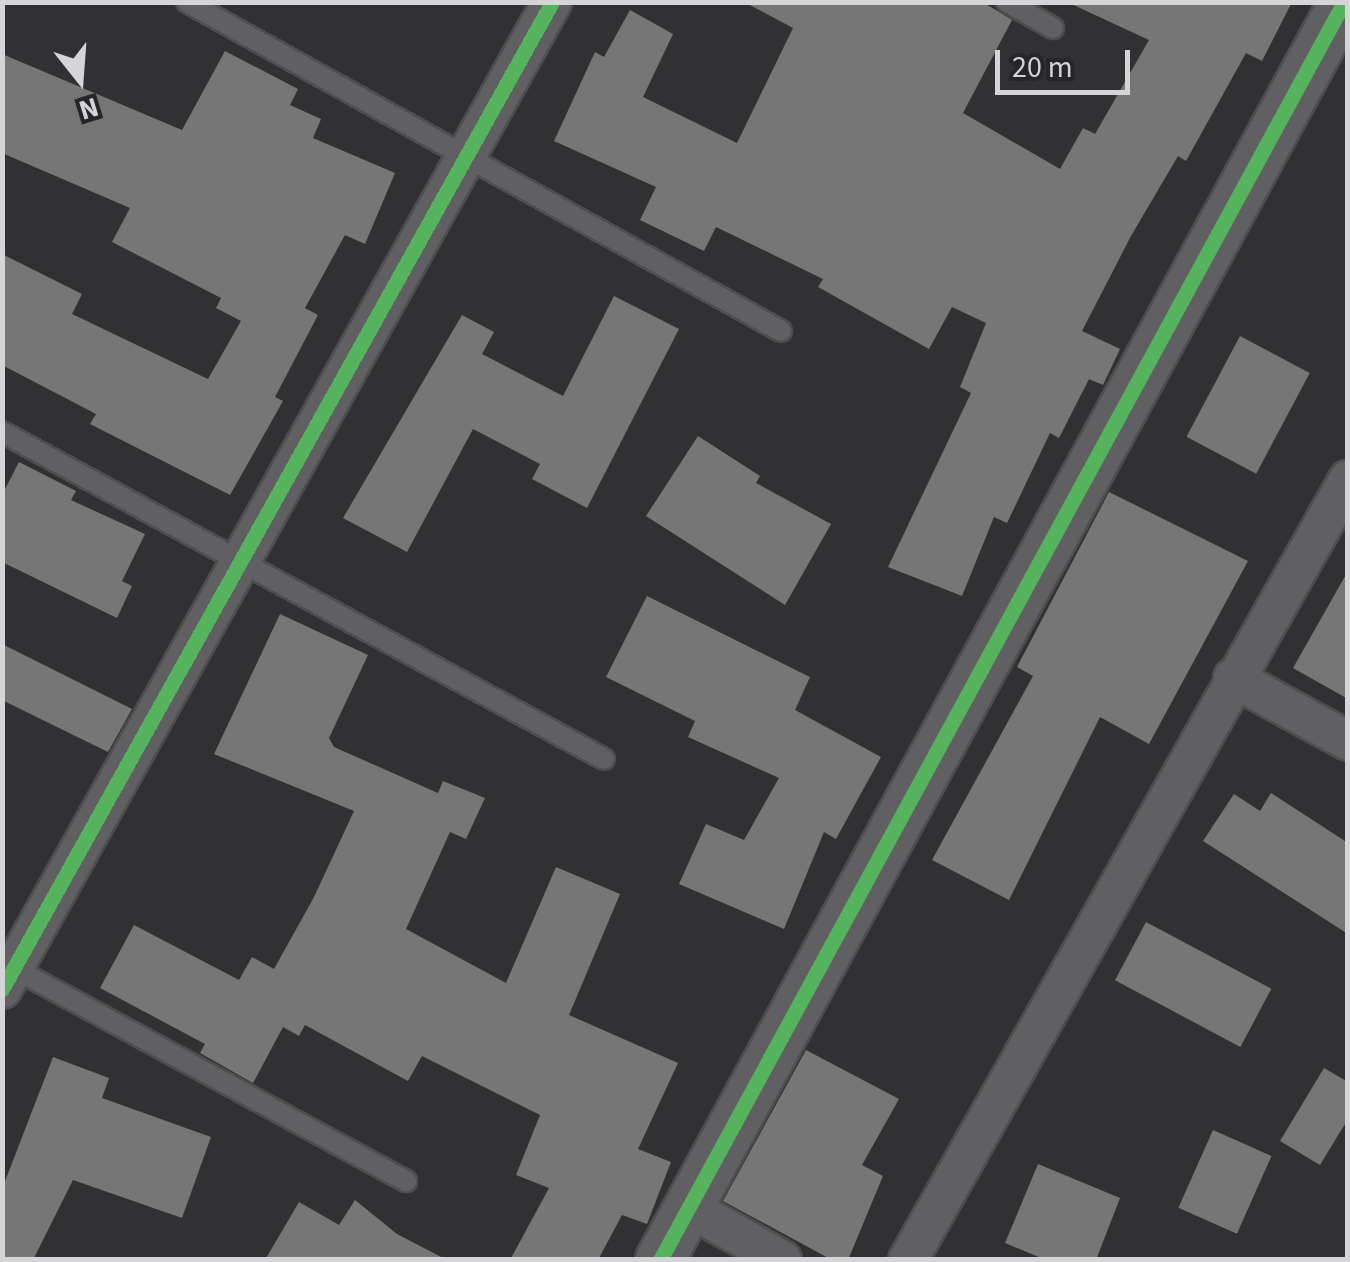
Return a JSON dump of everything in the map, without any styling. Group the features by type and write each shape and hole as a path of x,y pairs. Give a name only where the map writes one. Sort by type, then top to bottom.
{"street":[{"path":"6,973 552,2"},
{"path":"660,1260 1344,2"},
{"path":"908,1260 1348,480"},
{"path":"1233,678 1348,741"},
{"path":"688,1207 782,1260"}],"lane":[{"path":"187,2 781,331"},
{"path":"1007,2 1052,28"},
{"path":"2,432 604,759"},
{"path":"6,973 406,1182"}],"building":[{"path":"744,2 982,2 1012,20 963,113 1060,169 1083,128 1095,134 1149,40 1067,2 1292,2 1262,61 1246,53 1186,161 1178,156 1131,236 1082,331 1120,349 1103,385 1089,379 1059,438 1050,433 1007,523 994,517 962,596 888,567 971,393 960,387 986,323 952,307 929,349 818,287 823,279 716,227 704,251 640,220 656,187 554,141 595,52 604,57 630,10 673,34 643,97 737,143 793,28"},
{"path":"225,51 298,89 290,105 321,119 313,138 395,173 365,244 345,235 305,308 318,315 275,397 283,401 230,495 90,424 96,414 2,365 2,254 82,294 72,314 208,379 241,321 216,308 221,298 112,242 130,208 2,153 2,54 182,130"},
{"path":"614,296 679,329 587,508 532,479 540,464 473,429 407,552 343,518 462,315 494,332 482,354 563,396"},
{"path":"1240,336 1310,373 1256,474 1186,437"},
{"path":"698,436 760,476 756,483 831,524 785,605 646,516"},
{"path":"19,462 76,491 71,500 145,534 122,581 132,586 117,618 2,562 2,495"},
{"path":"1109,492 1248,561 1149,744 1100,717 1009,900 932,860 1033,676 1017,667"},
{"path":"1348,571 1348,699 1293,668"},
{"path":"647,596 810,677 795,710 881,757 836,839 824,832 784,929 679,884 706,824 744,840 779,778 688,737 695,721 606,677"},
{"path":"280,614 368,655 329,738 334,747 438,793 443,781 485,798 466,839 450,832 406,929 506,983 556,867 620,894 569,1015 678,1063 638,1149 671,1162 647,1224 622,1215 598,1260 510,1260 549,1188 516,1175 540,1115 422,1056 408,1081 305,1025 299,1036 283,1027 253,1083 200,1053 205,1044 100,988 134,925 239,980 252,957 274,969 314,897 354,811 214,754"},
{"path":"2,644 132,709 108,752 2,700"},
{"path":"1271,793 1348,843 1348,934 1203,841 1234,794 1260,811"},
{"path":"1146,922 1271,989 1240,1047 1115,980"},
{"path":"806,1050 899,1099 862,1165 883,1176 848,1260 832,1260 723,1201"},
{"path":"53,1057 109,1078 102,1098 211,1137 182,1218 73,1180 33,1260 2,1260 2,1189"},
{"path":"1324,1068 1348,1082 1348,1119 1320,1165 1280,1141"},
{"path":"1213,1130 1271,1156 1237,1234 1178,1208"},
{"path":"1038,1164 1120,1198 1096,1260 1046,1260 1005,1243"},
{"path":"355,1200 397,1234 447,1260 265,1260 299,1202 339,1225"}],"cycle path":[{"path":"2,989 552,2"},
{"path":"660,1260 1344,2"}]}
